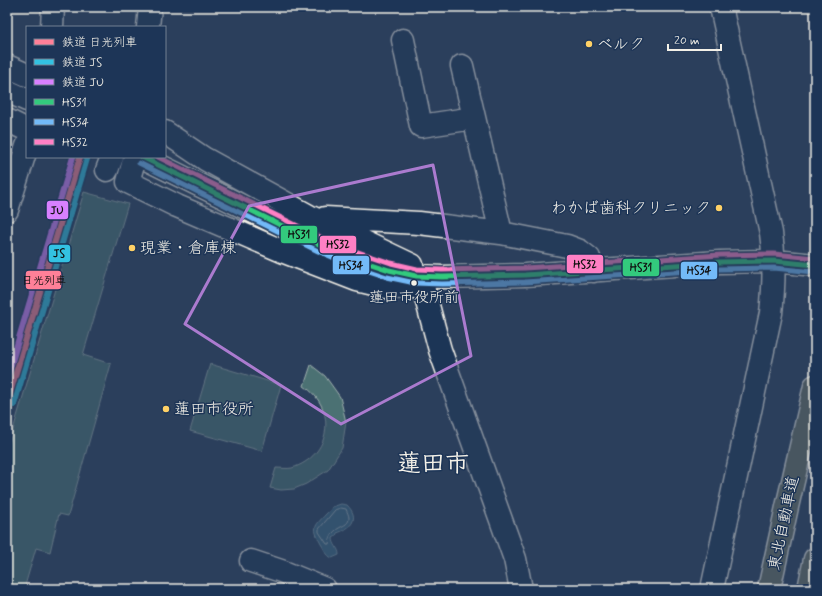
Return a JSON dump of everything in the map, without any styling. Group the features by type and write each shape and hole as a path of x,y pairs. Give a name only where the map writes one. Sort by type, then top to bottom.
{"highway":[{"name":"東北自動車道","path":"769,589 815,386"},
{"path":"809,589 815,559"}],"street":[{"path":"52,26 53,7"},
{"path":"148,26 150,7"},
{"path":"712,589 771,313 774,287 774,261 771,233 721,7"},
{"path":"403,40 421,126 474,118"},
{"path":"7,66 26,75"},
{"path":"462,66 501,233"},
{"path":"7,90 26,100"},
{"path":"7,120 26,130"},
{"path":"166,133 205,159 310,216 399,260 442,277"},
{"path":"7,210 26,149"},
{"path":"135,158 128,182 177,206 282,251 357,280 386,287 423,287 489,276"},
{"path":"144,158 321,245 389,270 416,276 489,276 593,272 720,262 774,261 809,264"},
{"path":"310,216 328,219 419,223 501,233 567,246 580,251 589,258 593,272"},
{"path":"423,287 440,350 515,560 521,589"},
{"path":"251,561 281,571 325,589"}],"highlighted area":[{"path":"433,165 471,356 341,424 185,324 249,206"}],"green space":[{"path":"84,192 128,204 83,355 111,364 68,516 59,514 50,552 36,548 24,589 7,589 7,450"},
{"path":"210,364 281,385 262,451 190,431"},
{"path":"311,365 325,376 340,397 346,422 342,448 328,470 306,484 294,489 281,490 270,488 276,468 292,468 305,462 315,453 322,443 325,431 325,419 322,407 315,396 304,386"}],"water":[{"path":"341,504 347,505 354,518 347,528 337,533 333,538 339,555 332,558 327,554 315,530 319,522 332,507"}],"rail line":[{"name":"JU","path":"7,378 73,158"},
{"name":"日光列車","path":"7,403 80,158"},
{"name":"JS","path":"14,405 87,159"}],"transit line":[{"name":"HS31","path":"144,158 321,245 389,270 416,276 442,277 525,275 720,262 774,261 815,265"},
{"name":"HS32","path":"160,158 324,239 391,263 417,269 442,270 525,268 720,255 774,254 815,258"},
{"name":"HS34","path":"139,163 318,251 351,265 387,277 415,283 442,284 525,282 720,269 774,268 814,272"}],"place":[{"name":"ベルク","path":"589,44"},
{"name":"わかば歯科クリニック","path":"719,208"},
{"name":"現業・倉庫棟","path":"132,248"},
{"name":"蓮田市役所前","path":"414,283"},
{"name":"蓮田市役所","path":"166,409"}],"district":[{"name":"蓮田市","path":"433,464"}]}
